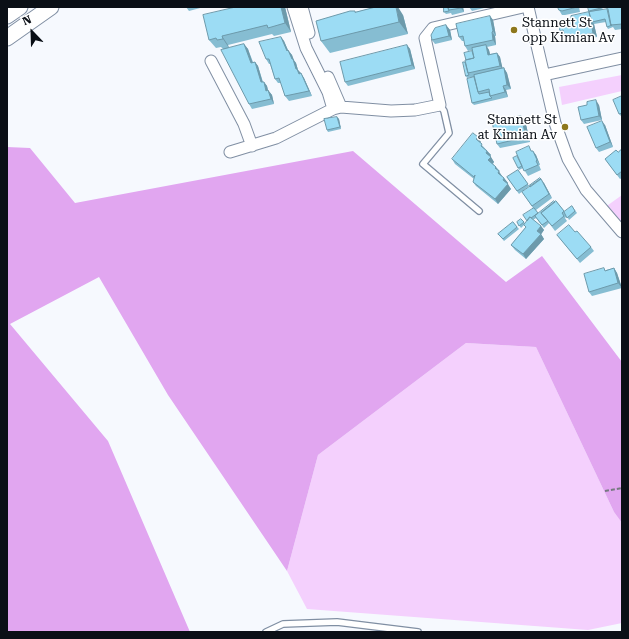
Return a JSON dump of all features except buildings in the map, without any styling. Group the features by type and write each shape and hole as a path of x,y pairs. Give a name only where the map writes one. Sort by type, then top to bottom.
{"main road":[{"path":"7,16 20,7"},
{"path":"7,38 51,7"}],"street":[{"path":"293,7 306,48 337,108"},
{"path":"302,7 313,46 335,90 337,108"},
{"path":"230,152 276,138 337,108 391,111 415,110 440,105 426,38 433,28 523,7"},
{"path":"528,7 555,124 575,174 586,190 622,232"},
{"path":"544,75 622,58"},
{"path":"211,61 244,124 252,146"}],"lane":[{"path":"440,105 444,111 449,133 423,164 479,211"},
{"path":"266,632 283,624 337,622 418,632"}],"path":[{"path":"605,491 622,488"}],"shaded area":[{"path":"622,75 622,91 562,105 559,87"},
{"path":"7,147 30,148 75,203 353,151 506,282 542,256 622,362 622,523 614,512 536,347 466,343 318,455 287,571 168,395 99,277 10,324 108,441 190,632 7,632"},
{"path":"622,195 622,227 604,208"},
{"path":"466,343 536,347 614,512 622,523 622,623 588,630 307,609 287,571 318,455"}],"place":[{"name":"Stannett St opp Kimian Av","path":"514,30"},
{"name":"Stannett St at Kimian Av","path":"565,127"}]}
